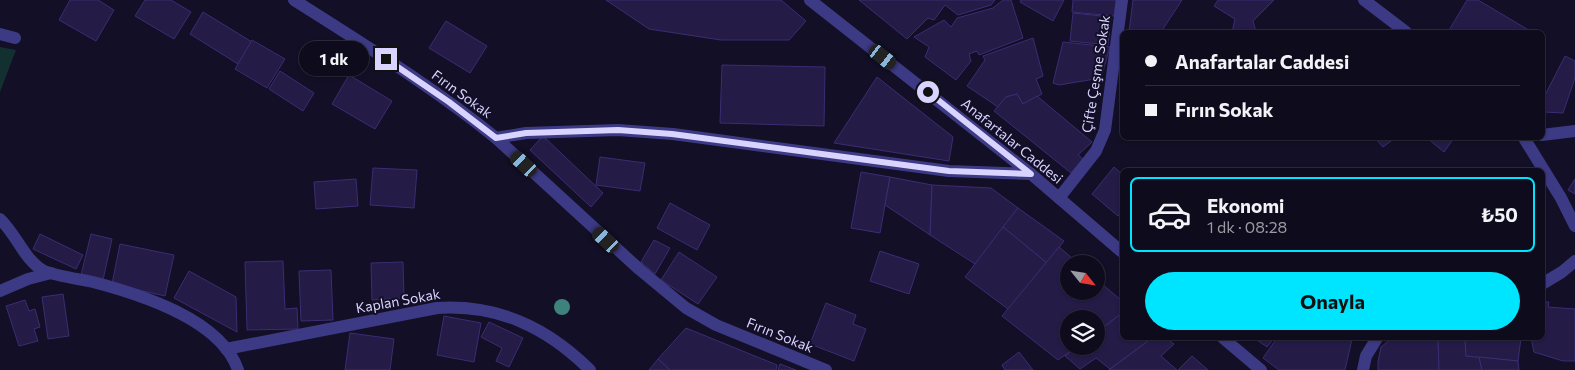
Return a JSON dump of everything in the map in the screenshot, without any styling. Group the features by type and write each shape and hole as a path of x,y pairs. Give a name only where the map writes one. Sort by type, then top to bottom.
{"street":[{"name":"Fırın Sokak","path":"294,0 423,84 496,138 632,263 686,308 716,325 826,370"},
{"name":"Anafartalar Caddesi","path":"810,0 827,5 1120,250"},
{"name":"Çifte Çeşme Sokak","path":"1059,198 1094,155 1105,130 1122,0"},
{"path":"1364,0 1403,30"},
{"path":"0,34 14,38"},
{"path":"496,138 526,133 618,130 672,134 949,171 1031,174"},
{"path":"1545,135 1575,131"},
{"path":"1527,140 1544,168"},
{"path":"1545,171 1575,226"},
{"path":"0,219 14,234 34,264 51,273 121,289 156,301 180,313 198,324 226,348 238,370"},
{"path":"20,282 27,275 29,268 25,253"},
{"path":"1545,282 1575,261"},
{"path":"0,291 20,282 51,273"},
{"name":"Kaplan Sokak","path":"226,348 437,308 458,307 496,312 532,327 569,350 590,370"},
{"path":"1225,340 1261,370"},
{"path":"1363,370 1369,348 1375,340"}],"green space":[{"path":"0,47 16,50 0,92"}],"building":[{"path":"70,0 98,0 114,10 96,41 59,20"},
{"path":"145,0 171,0 191,12 174,39 135,16"},
{"path":"606,0 781,0 806,21 789,40 721,40 649,29"},
{"path":"859,0 995,0 991,5 958,15 945,5 934,20 928,18 907,39"},
{"path":"1003,0 1011,0 1023,38 979,55 977,51 969,54 971,61 956,80 925,57 929,47 914,37 944,20 951,27 957,18 993,8"},
{"path":"1021,0 1064,0 1053,21 1020,2"},
{"path":"1073,0 1116,0 1114,16 1072,12"},
{"path":"1133,0 1182,0 1162,30 1129,30"},
{"path":"1218,0 1274,0 1253,21 1255,30 1232,30 1235,19 1214,6"},
{"path":"1467,0 1478,0 1529,30 1449,30"},
{"path":"203,12 252,42 238,64 190,34"},
{"path":"1073,13 1111,17 1108,45 1070,41"},
{"path":"446,21 487,46 470,73 429,48"},
{"path":"1033,38 1043,76 1036,79 1042,94 1023,104 1017,94 1006,97 998,107 967,86 985,60 983,56"},
{"path":"252,40 285,59 267,88 235,69"},
{"path":"1063,42 1110,47 1101,78 1059,85 1053,83"},
{"path":"1565,56 1575,61 1575,78 1563,113 1545,112 1545,95"},
{"path":"722,65 825,67 824,126 720,123"},
{"path":"280,71 314,93 303,111 269,89"},
{"path":"349,75 392,101 375,129 332,104"},
{"path":"877,77 953,137 949,161 834,143"},
{"path":"1017,94 1023,104 1037,96 1092,142 1078,155 1083,159 1071,173 994,111 1006,97"},
{"path":"543,136 603,193 591,207 530,150"},
{"path":"1377,140 1392,140 1383,147"},
{"path":"1429,140 1453,140 1444,152"},
{"path":"600,157 645,163 640,191 596,185"},
{"path":"1114,167 1120,172 1120,214 1118,216 1092,194"},
{"path":"373,168 417,170 414,208 370,205"},
{"path":"861,172 890,177 880,233 851,228"},
{"path":"890,177 932,185 930,235 885,205"},
{"path":"356,179 358,206 316,209 314,182"},
{"path":"1575,179 1575,194 1568,190"},
{"path":"932,185 991,188 1018,208 975,264 930,235"},
{"path":"670,203 710,225 697,250 657,228"},
{"path":"1018,208 1064,241 1047,263 1003,227"},
{"path":"1003,227 1047,263 1008,309 965,277"},
{"path":"40,234 83,255 76,269 33,249"},
{"path":"91,234 112,239 103,280 81,275"},
{"path":"654,240 670,248 655,274 641,262"},
{"path":"120,244 174,255 165,296 112,284"},
{"path":"1059,247 1068,255 1060,255 1060,300 1105,300 1105,287 1120,299 1120,315 1105,326 1105,310 1060,310 1060,355 1065,355 1058,360 1002,316"},
{"path":"880,251 919,264 909,294 870,281"},
{"path":"679,252 717,277 698,304 661,280"},
{"path":"283,261 285,309 297,308 298,329 247,330 245,262"},
{"path":"403,262 404,298 372,300 371,263"},
{"path":"331,270 333,320 301,321 299,271"},
{"path":"189,271 236,297 237,332 174,298"},
{"path":"63,294 69,336 48,339 42,297"},
{"path":"25,300 29,311 35,309 40,327 34,329 38,341 19,346 6,306"},
{"path":"1545,302 1549,302 1548,307 1575,309 1575,361 1563,361 1534,352 1531,340 1545,340"},
{"path":"826,303 856,315 853,324 866,329 854,361 810,344"},
{"path":"1120,315 1120,340 1149,340 1110,369 1096,358 1080,369 1065,356 1105,355 1105,326"},
{"path":"444,316 481,323 474,362 437,355"},
{"path":"489,322 523,338 509,367 496,361 502,348 481,337"},
{"path":"686,328 777,365 776,370 670,370 658,359"},
{"path":"350,333 394,339 390,370 345,370"},
{"path":"1149,340 1169,340 1174,344 1161,356 1177,370 1109,370"},
{"path":"1257,340 1272,340 1267,347"},
{"path":"1276,340 1352,340 1345,370 1279,370 1263,358"},
{"path":"1390,340 1438,340 1439,370 1378,370 1381,347"},
{"path":"1438,340 1465,340 1466,356 1479,357 1482,370 1439,370"},
{"path":"1465,340 1521,340 1518,361 1466,356"},
{"path":"1019,352 1033,370 1005,370 1002,365"},
{"path":"1192,356 1208,370 1178,370"},
{"path":"1479,357 1518,361 1519,370 1482,370"},
{"path":"658,359 670,370 649,370"},
{"path":"780,364 796,370 778,370"}],"route":[{"path":"386,59 449,102 496,138 526,133 618,130 672,134 949,171 1031,174 928,92"}]}
